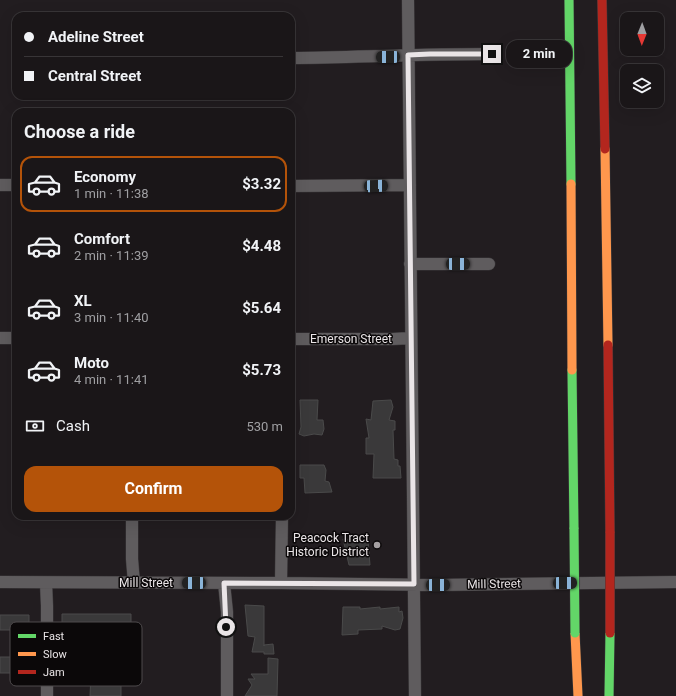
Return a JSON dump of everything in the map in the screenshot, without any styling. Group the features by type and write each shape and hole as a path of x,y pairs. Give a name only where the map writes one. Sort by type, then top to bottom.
{"highway":[{"path":"569,0 575,633 578,696"},
{"path":"602,0 610,420 610,695"}],"street":[{"path":"408,0 415,696"},
{"path":"295,58 430,54 492,54"},
{"path":"0,185 12,185"},
{"path":"295,186 410,185"},
{"path":"410,264 489,264"},
{"path":"0,338 12,338"},
{"name":"Emerson Street","path":"295,339 411,338"},
{"path":"132,520 132,559 134,583"},
{"path":"281,583 282,520"},
{"name":"Mill Street","path":"0,582 414,584 676,582"},
{"path":"46,583 47,622"},
{"path":"224,583 226,612 227,696"},
{"path":"46,686 46,696"}],"building":[{"path":"300,400 318,400 317,420 323,420 324,429 322,435 314,434 304,436 299,434 301,427"},
{"path":"391,400 393,407 389,420 395,421 395,430 393,430 394,459 398,460 401,478 373,478 374,454 366,454 366,438 369,438 366,419 371,420 373,401"},
{"path":"300,465 324,465 326,470 325,481 329,482 332,492 305,493 304,478 300,478"},
{"path":"343,539 368,541 370,565 349,565"},
{"path":"245,605 264,606 264,645 273,644 274,654 252,652 255,637 248,636"},
{"path":"343,607 360,607 360,609 380,607 380,609 399,607 399,612 402,611 403,618 400,629 395,630 382,626 382,629 358,630 358,634 342,635"},
{"path":"62,614 131,614 131,622 62,622"},
{"path":"0,615 29,615 29,622 10,622 10,630 0,630"},
{"path":"0,657 10,657 10,673 0,673"},
{"path":"268,658 278,659 277,696 245,696 252,685 248,679 255,679 251,674 268,674"},
{"path":"90,686 121,686 121,696 90,696"}],"traffic: fast":[{"path":"569,0 571,184"},
{"path":"572,370 574,529"},
{"path":"574,529 575,633"},
{"path":"609,696 610,633"}],"traffic: slow":[{"path":"605,149 608,345"},
{"path":"571,184 572,370"},
{"path":"575,633 578,696"}],"traffic: jam":[{"path":"602,0 605,149"},
{"path":"608,345 610,533"},
{"path":"610,533 610,633"}],"place":[{"name":"Peacock Tract Historic District","path":"377,545"}],"route":[{"path":"226,627 224,583 414,584 408,55 492,54"}]}
